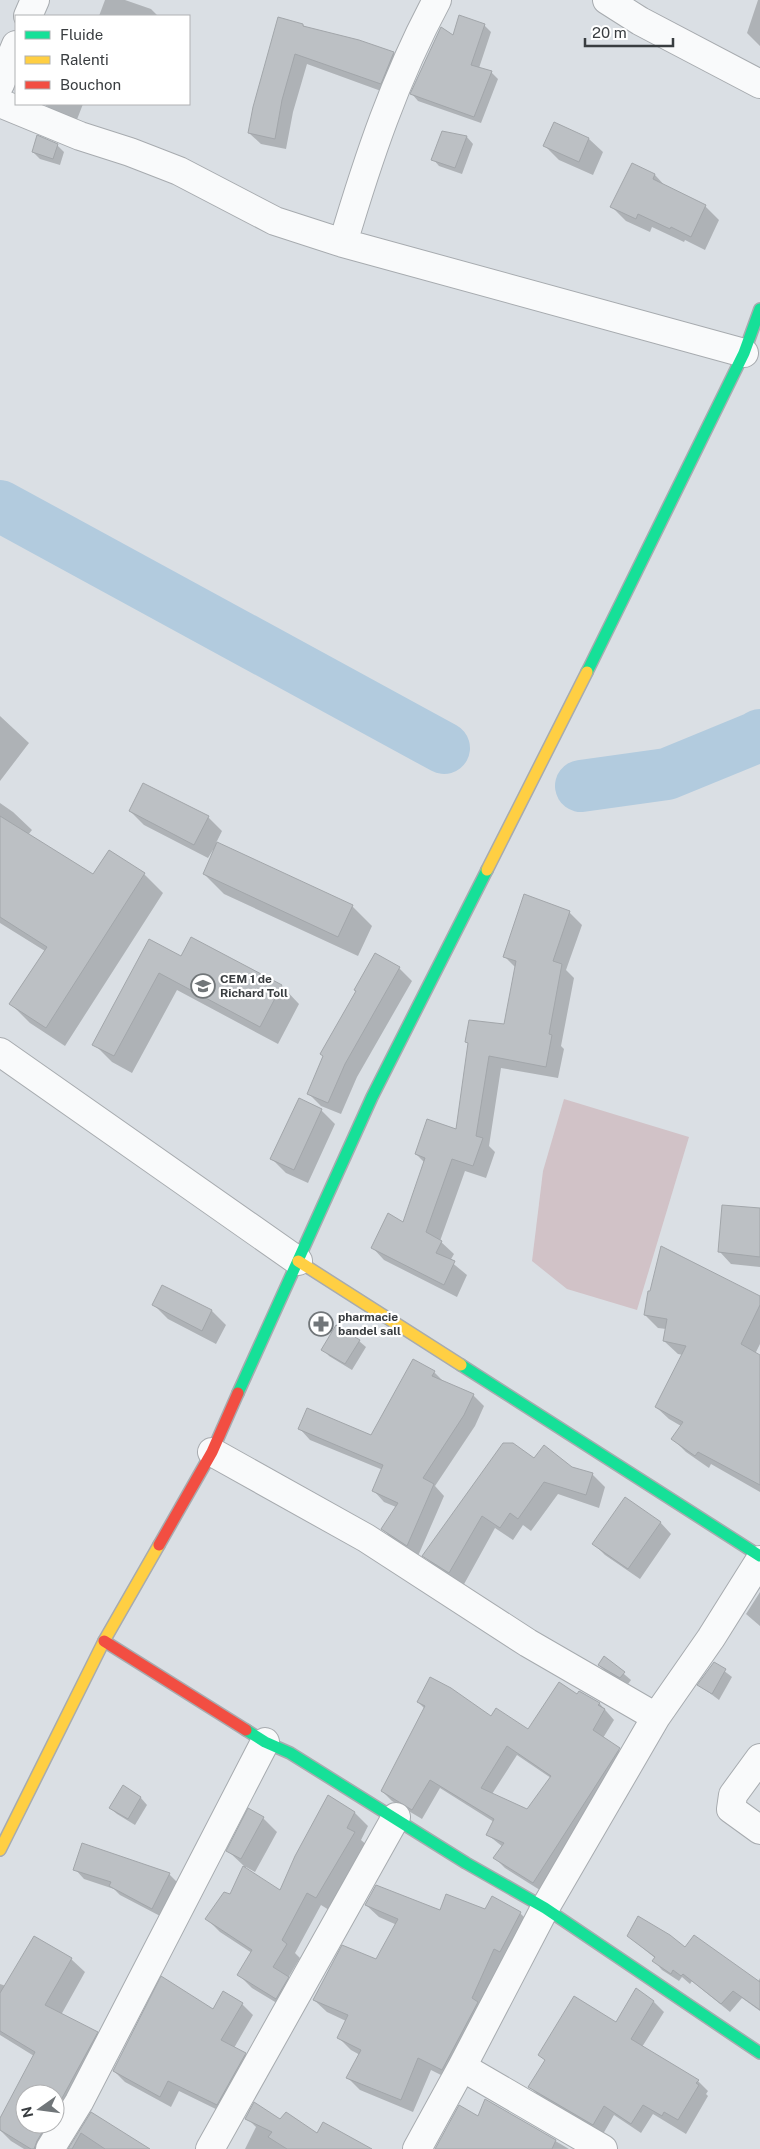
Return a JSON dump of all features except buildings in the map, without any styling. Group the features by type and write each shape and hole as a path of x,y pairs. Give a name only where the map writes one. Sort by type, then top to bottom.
{"street":[{"path":"28,15 35,0"},
{"path":"343,243 371,149 417,36 437,0"},
{"path":"607,0 640,21 760,84"},
{"path":"0,84 15,47"},
{"path":"0,104 80,136 130,152 179,171 275,221 343,243 744,353"},
{"path":"0,1850 104,1641 212,1452 372,1097 573,701 744,353 760,309"},
{"path":"0,1052 298,1261 760,1556"},
{"path":"212,1452 366,1538 528,1643 656,1717"},
{"path":"417,2149 545,1908 656,1717 711,1638 760,1560"},
{"path":"104,1641 266,1742 290,1753 396,1817 466,1863 545,1908 760,2053"},
{"path":"50,2149 79,2102 266,1742"},
{"path":"760,1758 733,1795 731,1809 760,1830"},
{"path":"210,2149 287,2009 338,1924 396,1817"},
{"path":"462,2067 603,2149"}],"shaded area":[{"path":"564,1099 689,1137 637,1310 567,1289 532,1261 543,1171"}],"waterway":[{"path":"0,506 444,748"},
{"path":"581,786 667,774 760,735"}],"traffic: fast":[{"path":"587,672 744,353 760,309"},
{"path":"238,1393 372,1097 487,870"},
{"path":"461,1365 760,1556"},
{"path":"246,1730 265,1742 290,1753 466,1863 545,1908 760,2053"}],"traffic: slow":[{"path":"487,870 587,672"},
{"path":"298,1261 461,1365"},
{"path":"0,1850 104,1641 159,1545"}],"traffic: jam":[{"path":"159,1545 212,1452 238,1393"},
{"path":"104,1641 246,1730"}],"place":[{"name":"CEM 1 de Richard Toll","path":"203,986"},
{"name":"pharmacie bandel sall","path":"321,1324"}]}
